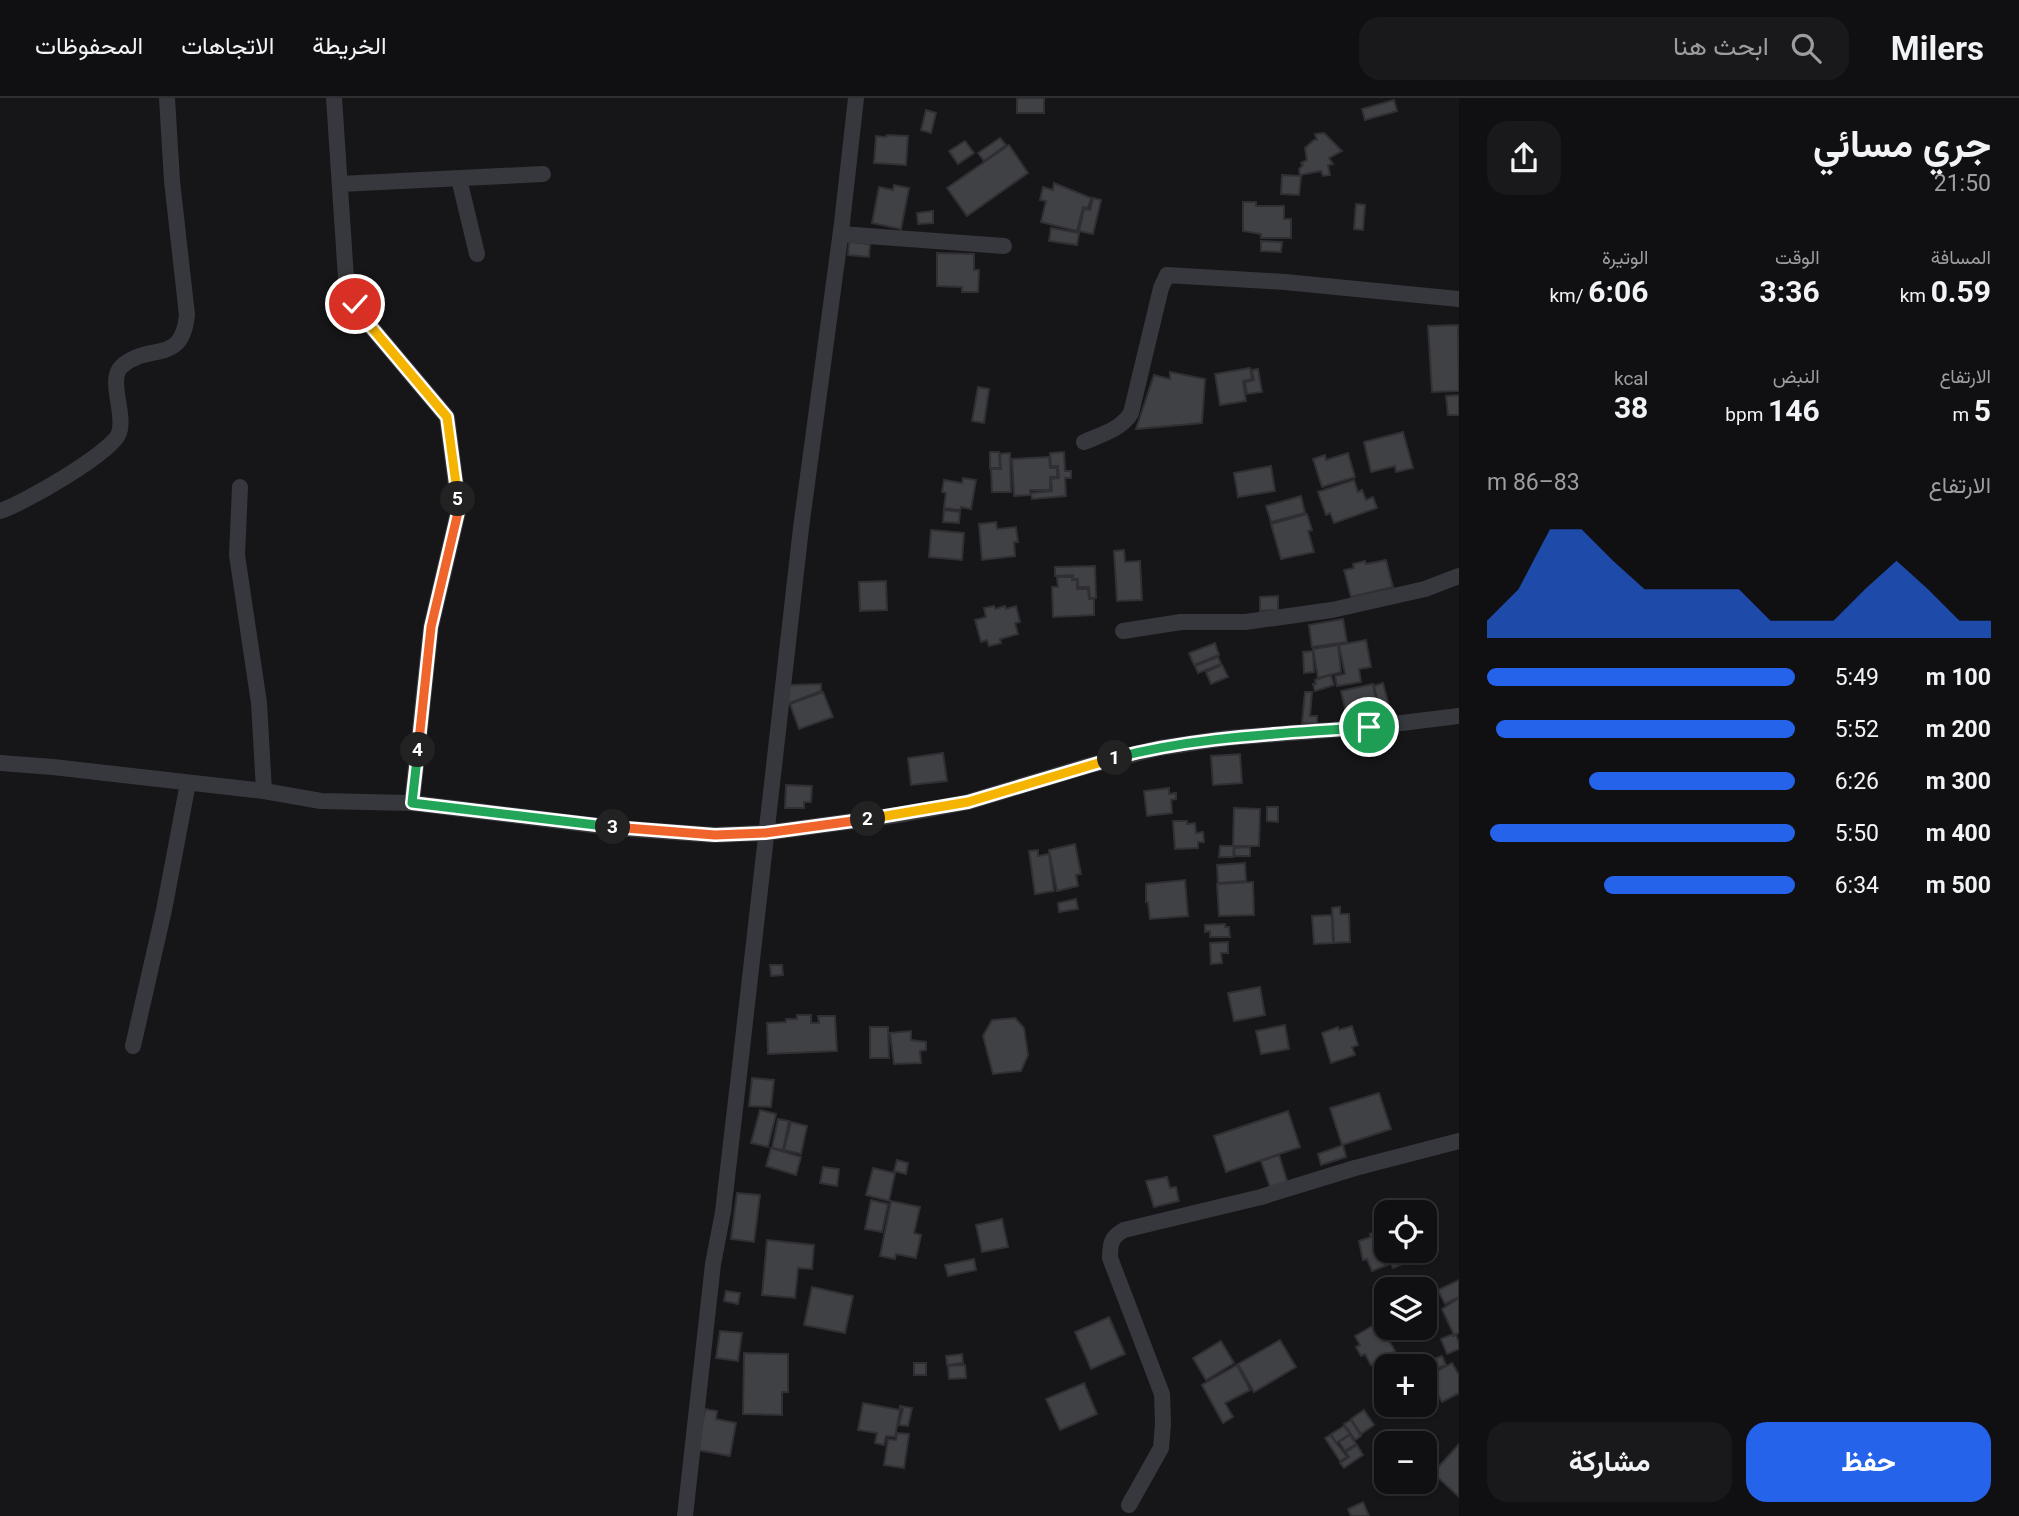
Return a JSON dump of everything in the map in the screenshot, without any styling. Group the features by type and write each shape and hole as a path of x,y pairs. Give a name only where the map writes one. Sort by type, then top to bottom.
{"street":[{"path":"0,511 97,457 111,445 118,437 122,420 116,381 118,371 131,360 176,345 183,336 187,315 172,181 167,98"},
{"path":"334,98 346,278 350,292 367,322 447,417 459,508 431,627 412,803"},
{"path":"685,1516 713,1264 723,1212 801,528 841,234 856,98"},
{"path":"340,184 543,174"},
{"path":"459,179 477,254"},
{"path":"841,234 1004,246"},
{"path":"1084,442 1128,420 1161,288 1167,275 1285,282 1459,299"},
{"path":"240,487 237,555 259,704 264,791"},
{"path":"1123,631 1181,622 1245,622 1332,610 1425,589 1459,576"},
{"path":"1459,709 1459,722"},
{"path":"0,763 264,791 321,801 412,803 664,832 715,835 765,833 905,814 968,802 1087,766 1159,748 1227,738 1369,727 1459,716"},
{"path":"133,1046 164,910 188,783"},
{"path":"1129,1505 1161,1448 1162,1394 1111,1258 1112,1240 1116,1234 1261,1197 1355,1168 1459,1141"}],"building":[{"path":"1017,98 1044,98 1044,113 1017,113"},
{"path":"1394,100 1397,111 1365,120 1362,109"},
{"path":"926,110 936,113 931,133 921,130"},
{"path":"1324,133 1342,151 1329,158 1333,164 1328,165 1330,175 1323,176 1321,171 1300,175 1299,169 1303,165 1301,163 1307,160 1305,148 1317,140 1315,134"},
{"path":"876,136 908,136 906,165 874,163"},
{"path":"1000,138 1006,145 984,161 978,153"},
{"path":"965,141 974,153 958,164 949,151"},
{"path":"1009,145 1028,173 967,216 947,188"},
{"path":"1282,175 1301,176 1299,195 1281,194"},
{"path":"1054,183 1091,198 1088,208 1083,207 1077,231 1041,222 1046,201 1040,200 1043,187 1053,190"},
{"path":"894,185 909,188 901,229 872,223 879,187 893,190"},
{"path":"1093,198 1101,200 1093,234 1079,231 1084,209 1090,210"},
{"path":"1243,202 1256,202 1256,206 1284,206 1284,219 1291,219 1291,238 1261,238 1261,234 1243,231"},
{"path":"1356,204 1365,205 1363,230 1354,229"},
{"path":"933,211 933,223 918,224 917,213"},
{"path":"1051,228 1079,233 1077,245 1049,241"},
{"path":"1261,241 1282,242 1281,252 1261,251"},
{"path":"849,242 870,244 869,257 848,255"},
{"path":"937,253 974,254 974,270 979,270 978,292 962,292 962,287 937,286"},
{"path":"1458,325 1459,391 1432,392 1428,326"},
{"path":"1250,368 1252,379 1243,381 1246,401 1220,405 1215,374"},
{"path":"1258,369 1262,392 1247,394 1245,382 1254,380 1252,370"},
{"path":"1170,372 1205,379 1202,423 1136,429 1154,375 1170,379"},
{"path":"978,387 989,389 984,423 972,421"},
{"path":"1459,395 1459,415 1448,415 1446,396"},
{"path":"1403,432 1413,468 1396,472 1395,466 1371,472 1364,442"},
{"path":"990,452 999,452 1000,468 990,468"},
{"path":"1064,452 1065,471 1071,471 1071,478 1065,478 1066,496 1032,499 1031,493 1052,491 1051,479 1059,478 1058,466 1051,466 1050,453"},
{"path":"1010,453 1011,492 992,492 991,469 1001,469 1000,454"},
{"path":"1348,453 1355,477 1322,487 1313,459 1325,455 1326,460"},
{"path":"1049,457 1050,468 1057,468 1057,477 1050,477 1050,490 1030,490 1030,495 1014,496 1012,459"},
{"path":"1271,466 1275,491 1238,497 1234,473"},
{"path":"963,478 976,480 971,509 944,508 944,480 962,483"},
{"path":"1354,480 1358,492 1362,490 1366,500 1373,497 1377,508 1334,523 1330,513 1326,515 1318,492"},
{"path":"1301,496 1305,513 1271,522 1266,506"},
{"path":"944,510 960,512 959,523 943,522"},
{"path":"1307,514 1314,552 1281,559 1271,524"},
{"path":"996,522 997,529 1016,527 1018,542 1014,542 1015,556 982,560 979,524"},
{"path":"931,530 964,533 962,560 929,557"},
{"path":"1124,550 1125,562 1140,561 1142,600 1117,601 1114,551"},
{"path":"1386,560 1393,587 1351,597 1344,570 1354,568 1353,564 1365,561 1366,564"},
{"path":"1095,566 1096,598 1090,598 1089,587 1078,587 1078,579 1073,579 1073,575 1055,576 1055,567"},
{"path":"1057,577 1072,577 1072,580 1077,580 1077,589 1088,589 1089,599 1094,599 1094,615 1053,617 1052,587 1058,587"},
{"path":"886,581 887,610 860,611 859,582"},
{"path":"1278,596 1278,610 1260,611 1260,597"},
{"path":"994,606 995,609 1005,606 1006,609 1016,606 1020,622 1015,623 1018,634 1000,639 1001,643 989,646 987,640 981,642 975,620 986,617 984,608"},
{"path":"1343,619 1347,642 1312,647 1309,625"},
{"path":"1366,640 1371,667 1359,669 1361,682 1337,686 1335,676 1345,674 1339,645"},
{"path":"1215,643 1219,655 1194,665 1189,653"},
{"path":"1338,645 1341,672 1318,678 1313,649"},
{"path":"1313,651 1314,672 1304,673 1303,652"},
{"path":"1218,657 1221,664 1198,673 1195,666"},
{"path":"1222,665 1228,677 1211,684 1206,672"},
{"path":"1331,675 1334,685 1315,691 1315,680"},
{"path":"1383,683 1390,710 1380,713 1374,686"},
{"path":"821,684 821,691 787,704 789,685"},
{"path":"1373,684 1378,711 1347,717 1341,691"},
{"path":"823,692 833,717 799,729 790,704"},
{"path":"1305,692 1312,692 1310,716 1317,716 1317,724 1302,723"},
{"path":"943,753 947,781 911,785 908,758"},
{"path":"1240,754 1242,783 1213,785 1211,756"},
{"path":"786,785 812,786 811,802 804,802 804,808 785,808"},
{"path":"1169,788 1169,794 1176,793 1176,799 1171,800 1172,813 1147,816 1144,791"},
{"path":"1267,807 1278,807 1278,822 1267,821"},
{"path":"1234,808 1260,809 1259,846 1233,846"},
{"path":"1173,821 1195,823 1196,833 1203,832 1204,842 1198,842 1198,848 1175,849"},
{"path":"1075,844 1081,874 1076,875 1078,886 1057,891 1049,850"},
{"path":"1220,846 1234,846 1233,857 1219,857"},
{"path":"1250,847 1250,856 1235,856 1234,848"},
{"path":"1038,850 1038,856 1049,854 1054,891 1035,894 1029,851"},
{"path":"1245,863 1246,881 1218,883 1217,865"},
{"path":"1185,880 1188,916 1150,919 1146,884"},
{"path":"1253,882 1254,915 1219,916 1217,884"},
{"path":"1076,899 1078,909 1059,912 1058,903"},
{"path":"1340,907 1340,914 1349,914 1350,942 1334,943 1332,908"},
{"path":"1332,915 1333,943 1314,944 1312,916"},
{"path":"1225,924 1225,927 1229,927 1230,937 1210,937 1210,931 1205,932 1205,925"},
{"path":"1228,942 1228,953 1221,953 1222,963 1211,964 1210,943"},
{"path":"770,965 782,965 783,975 771,976"},
{"path":"1260,987 1265,1015 1234,1021 1228,993"},
{"path":"797,1015 811,1015 811,1023 819,1023 818,1016 835,1016 837,1051 768,1054 767,1023 786,1022 786,1019 797,1019"},
{"path":"1015,1018 1024,1028 1028,1055 1021,1071 993,1074 983,1036 992,1020"},
{"path":"1285,1025 1289,1049 1261,1054 1256,1031"},
{"path":"1352,1026 1358,1045 1352,1047 1355,1055 1331,1063 1322,1033 1338,1027 1339,1030"},
{"path":"870,1027 888,1027 889,1058 870,1058"},
{"path":"911,1031 911,1040 926,1042 926,1050 920,1051 921,1063 894,1064 890,1033"},
{"path":"752,1078 774,1080 771,1107 749,1106"},
{"path":"1379,1093 1391,1129 1342,1145 1330,1108"},
{"path":"760,1110 776,1114 768,1147 751,1143"},
{"path":"1288,1111 1300,1147 1226,1172 1214,1136"},
{"path":"778,1119 789,1121 783,1150 772,1148"},
{"path":"791,1122 807,1126 801,1154 784,1150"},
{"path":"1343,1145 1346,1157 1321,1165 1318,1154"},
{"path":"771,1148 801,1157 796,1175 766,1166"},
{"path":"1279,1155 1288,1184 1271,1190 1261,1161"},
{"path":"897,1160 908,1163 906,1174 894,1171"},
{"path":"823,1167 839,1169 837,1186 820,1183"},
{"path":"873,1168 895,1173 889,1201 866,1195"},
{"path":"1167,1177 1170,1188 1176,1187 1179,1201 1154,1207 1146,1181"},
{"path":"737,1193 760,1195 754,1242 731,1239"},
{"path":"871,1200 888,1204 882,1232 865,1229"},
{"path":"891,1201 920,1207 914,1233 921,1235 916,1258 896,1254 895,1259 880,1256"},
{"path":"1002,1219 1008,1247 982,1252 976,1225"},
{"path":"1374,1232 1374,1263 1390,1264 1372,1271 1367,1259 1363,1260 1359,1241 1371,1237 1370,1234"},
{"path":"767,1240 814,1245 812,1269 798,1268 795,1298 762,1295"},
{"path":"974,1259 976,1270 948,1276 945,1265"},
{"path":"1391,1263 1405,1263 1393,1268"},
{"path":"1459,1280 1459,1297 1445,1304 1438,1290"},
{"path":"812,1287 853,1296 845,1333 804,1325"},
{"path":"726,1291 740,1293 738,1304 724,1301"},
{"path":"1459,1298 1459,1333 1454,1335 1442,1309"},
{"path":"1109,1317 1125,1354 1091,1369 1075,1332"},
{"path":"1374,1325 1374,1340 1389,1340 1395,1351 1390,1354 1374,1354 1374,1363 1371,1365 1365,1354 1361,1356 1356,1347 1360,1345 1355,1336"},
{"path":"720,1331 742,1333 738,1361 716,1358"},
{"path":"1456,1335 1459,1349 1447,1354 1441,1339"},
{"path":"1280,1340 1296,1367 1254,1392 1238,1364"},
{"path":"1221,1341 1234,1363 1206,1380 1193,1358"},
{"path":"744,1353 788,1354 788,1392 782,1392 782,1415 743,1414"},
{"path":"962,1354 963,1363 947,1365 946,1356"},
{"path":"1442,1356 1446,1365 1437,1368 1437,1358"},
{"path":"914,1363 926,1363 926,1375 914,1375"},
{"path":"1452,1363 1459,1375 1459,1393 1442,1402 1437,1393 1437,1371"},
{"path":"965,1365 966,1378 949,1379 948,1366"},
{"path":"1237,1365 1250,1390 1225,1403 1233,1417 1223,1423 1202,1385"},
{"path":"1084,1383 1097,1414 1060,1430 1046,1399"},
{"path":"863,1403 900,1410 895,1437 886,1436 884,1445 875,1443 877,1433 858,1430"},
{"path":"900,1406 912,1408 908,1426 899,1425 903,1409"},
{"path":"705,1409 717,1411 716,1419 736,1423 730,1456 697,1450"},
{"path":"1364,1410 1374,1425 1361,1434 1351,1419"},
{"path":"1351,1420 1361,1436 1355,1440 1344,1424"},
{"path":"1344,1426 1350,1434 1336,1443 1331,1434"},
{"path":"897,1433 909,1434 904,1468 884,1465 888,1439 896,1440"},
{"path":"1330,1435 1347,1457 1340,1461 1325,1438"},
{"path":"1350,1435 1356,1444 1345,1451 1339,1442"},
{"path":"1459,1444 1459,1497 1437,1477 1437,1469"},
{"path":"1357,1445 1363,1455 1344,1468 1340,1463 1349,1457 1346,1452"},
{"path":"1363,1502 1369,1516 1351,1516 1348,1509"}],"route":[{"path":"355,304 447,417 459,508 431,627 412,803 616,828 715,835 765,833 905,814 968,802 1051,776 1159,748 1227,738 1369,727"}]}
